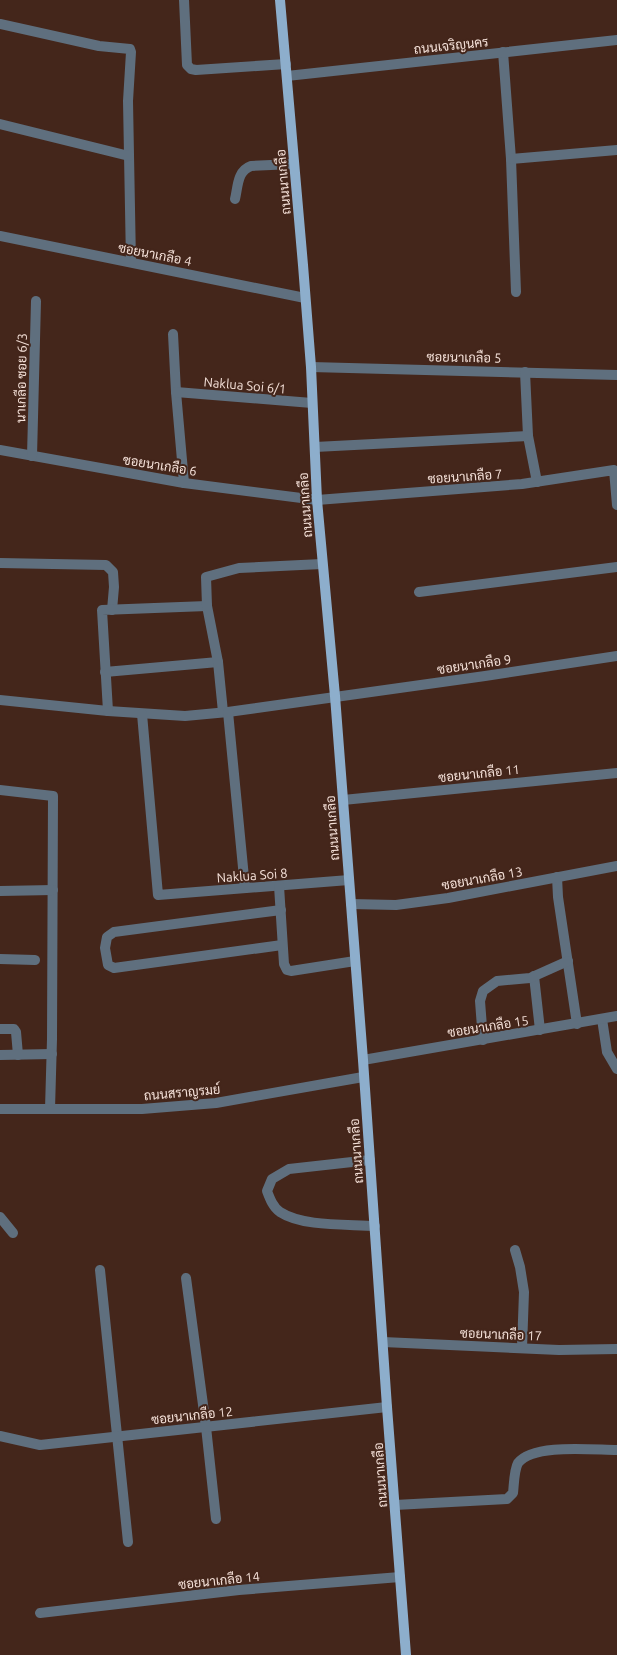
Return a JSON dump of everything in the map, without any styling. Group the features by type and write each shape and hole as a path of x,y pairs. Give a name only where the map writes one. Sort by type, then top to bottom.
{"main road":[{"name":"ถนนนาเกลือ","path":"280,0 311,367 317,500 335,696 406,1655"}],"street":[{"path":"184,0 187,65 190,68 196,70 286,64"},
{"path":"0,24 99,46 130,49 128,101 131,262"},
{"name":"ถนนเจริญนคร","path":"287,76 617,40"},
{"path":"503,52 511,159 516,292"},
{"path":"0,124 129,156"},
{"path":"511,159 617,150"},
{"path":"235,199 240,175 246,168 251,166 294,164"},
{"name":"ซอยนาเกลือ 4","path":"0,236 305,298"},
{"name":"นาเกลือ ซอย 6/3","path":"32,456 36,301"},
{"path":"173,334 176,392 184,483"},
{"name":"ซอยนาเกลือ 5","path":"311,367 617,375"},
{"path":"526,372 528,436 536,482"},
{"name":"Naklua Soi 6/1","path":"176,392 312,404"},
{"path":"314,447 528,436"},
{"name":"ซอยนาเกลือ 6","path":"0,450 184,483 317,500"},
{"name":"ซอยนาเกลือ 7","path":"317,500 536,482 614,470 617,505"},
{"path":"0,563 106,565 113,572 114,587 112,610"},
{"path":"245,888 226,712 207,606 206,577 239,568 322,564"},
{"path":"419,592 617,567"},
{"path":"108,711 102,610 207,606"},
{"name":"ซอยนาเกลือ 9","path":"0,700 142,714 185,716 226,712 617,656"},
{"path":"105,672 218,662"},
{"name":"Naklua Soi 8","path":"142,714 158,895 349,880"},
{"name":"ซอยนาเกลือ 11","path":"343,800 617,773"},
{"path":"0,790 53,796 52,1054 50,1109"},
{"name":"ซอยนาเกลือ 13","path":"351,904 396,905 448,898 617,866"},
{"path":"557,877 577,1024"},
{"path":"279,886 282,945 284,964 287,970 290,971 355,961"},
{"path":"0,891 53,890"},
{"path":"281,910 114,932 107,937 105,948 108,965 114,968 282,945"},
{"path":"0,959 35,960"},
{"path":"483,1040 480,1001 482,991 497,981 530,978 568,961"},
{"path":"534,976 540,1030"},
{"name":"ซอยนาเกลือ 15","path":"363,1060 617,1016"},
{"path":"602,1019 607,1052 617,1069"},
{"path":"0,1029 14,1029 16,1032 18,1054"},
{"path":"0,1055 52,1054"},
{"name":"ถนนสราญรมย์","path":"0,1109 142,1109 216,1103 364,1077"},
{"path":"370,1160 289,1169 272,1179 267,1191 270,1201 279,1212 292,1217 312,1222 375,1226"},
{"path":"0,1217 13,1233"},
{"path":"515,1250 520,1267 524,1292 522,1348"},
{"path":"100,1270 128,1542"},
{"path":"186,1278 206,1427 216,1519"},
{"name":"ซอยนาเกลือ 17","path":"383,1342 522,1348 617,1349"},
{"name":"ซอยนาเกลือ 12","path":"0,1436 40,1445 387,1407"},
{"path":"395,1505 507,1499 513,1493 517,1465 524,1457 535,1452 565,1449 617,1450"},
{"name":"ซอยนาเกลือ 14","path":"40,1613 239,1590 400,1577"}]}
